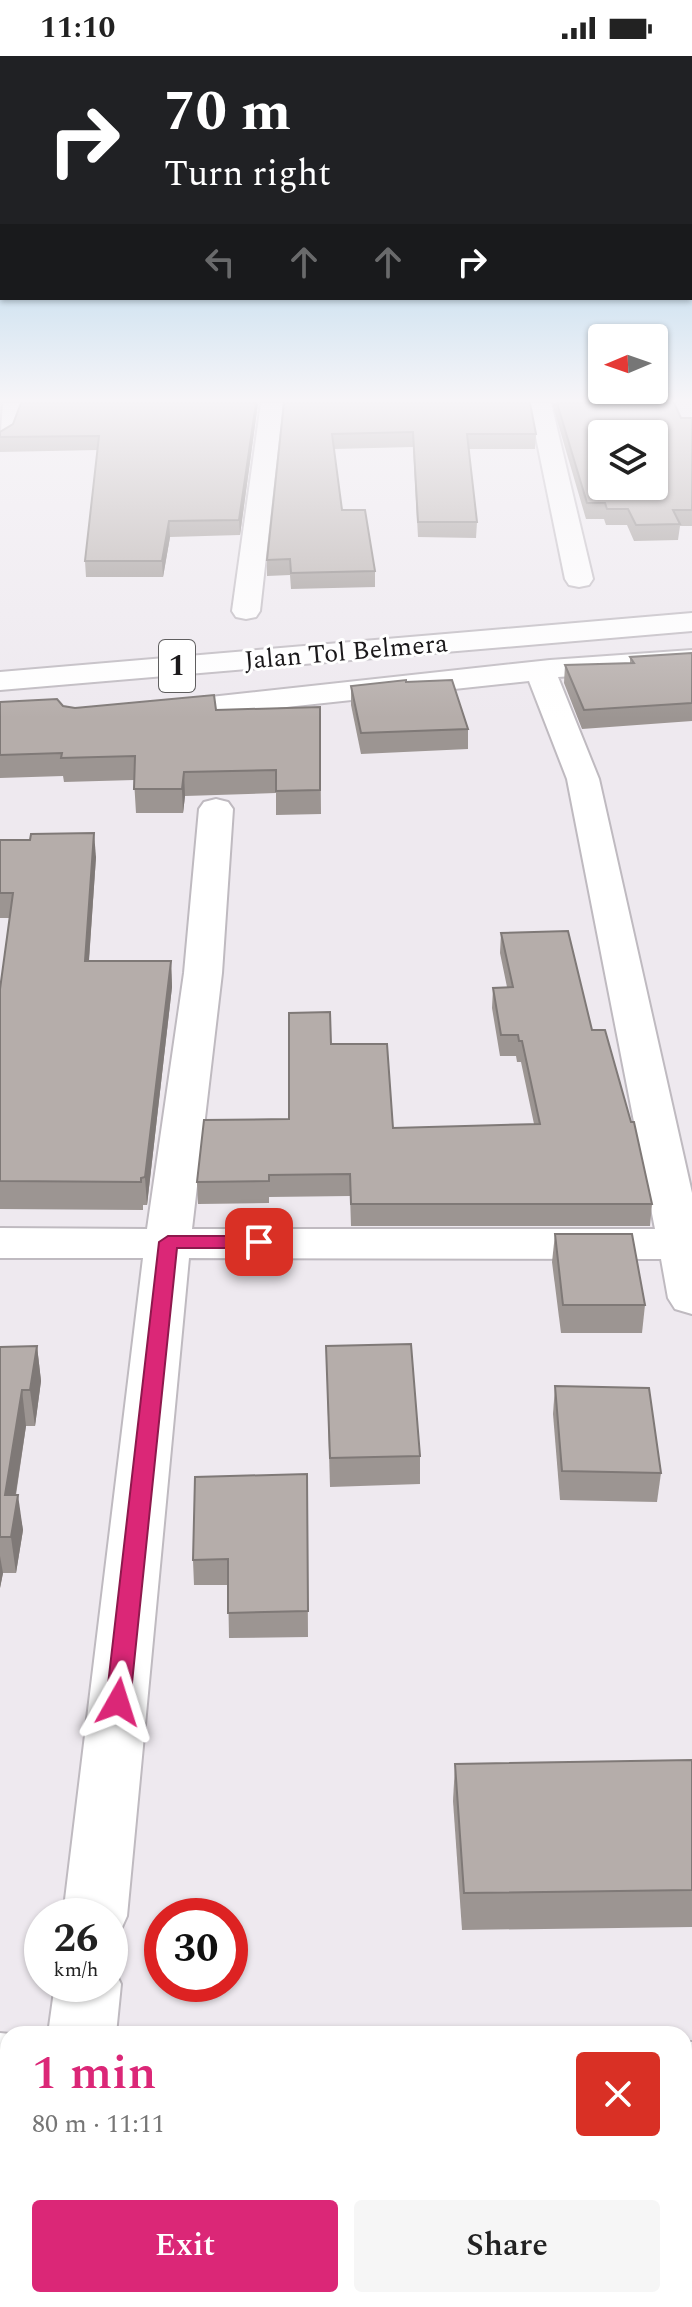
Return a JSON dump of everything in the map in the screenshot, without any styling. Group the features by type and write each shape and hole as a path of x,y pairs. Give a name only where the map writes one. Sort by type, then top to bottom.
{"main road":[{"path":"246,611 259,508"},
{"path":"563,508 579,579"},
{"name":"Jalan Tol Belmera","path":"0,658 692,600"},
{"name":"Jalan Tol Belmera","path":"0,681 692,622"},
{"path":"122,715 364,692 575,666 692,659"},
{"path":"540,671 583,779 686,1244 692,1298"},
{"path":"97,1898 168,1242 203,973 216,809"},
{"path":"0,1243 686,1244"},
{"path":"83,2026 86,2002"}],"building":[{"path":"91,508 241,508 239,520 169,521 162,561 85,561"},
{"path":"273,508 365,510 375,571 291,573 290,559 267,560"},
{"path":"417,508 475,508 477,522 418,522"},
{"path":"607,508 692,510 673,510 680,524 636,525 628,509"},
{"path":"692,653 692,703 584,710 565,665 634,663 630,657"},
{"path":"406,680 452,680 468,729 361,733 351,686"},
{"path":"214,695 216,710 320,707 320,790 276,791 276,770 184,772 182,789 134,789 135,756 61,758 62,753 0,755 0,702 57,699 63,706 75,708"},
{"path":"94,833 85,961 171,961 145,1177 141,1178 141,1182 0,1181 0,989 13,893 0,893 0,840 30,840 31,834"},
{"path":"568,931 592,1030 605,1030 631,1122 634,1122 652,1204 351,1204 350,1174 269,1175 269,1181 197,1182 204,1120 289,1119 289,1013 330,1012 331,1044 387,1044 393,1128 540,1124 522,1041 519,1041 518,1035 501,1035 493,988 513,987 501,933"},
{"path":"555,1234 632,1234 645,1305 563,1305"},
{"path":"411,1344 420,1456 330,1458 326,1346"},
{"path":"37,1346 30,1390 22,1390 5,1495 18,1495 11,1537 0,1537 0,1347"},
{"path":"555,1386 649,1388 661,1473 562,1471"},
{"path":"307,1474 308,1611 228,1613 228,1559 193,1560 195,1477"},
{"path":"692,1760 692,1890 464,1893 455,1764"}],"route":[{"path":"118,1702 168,1242 259,1242"}]}
